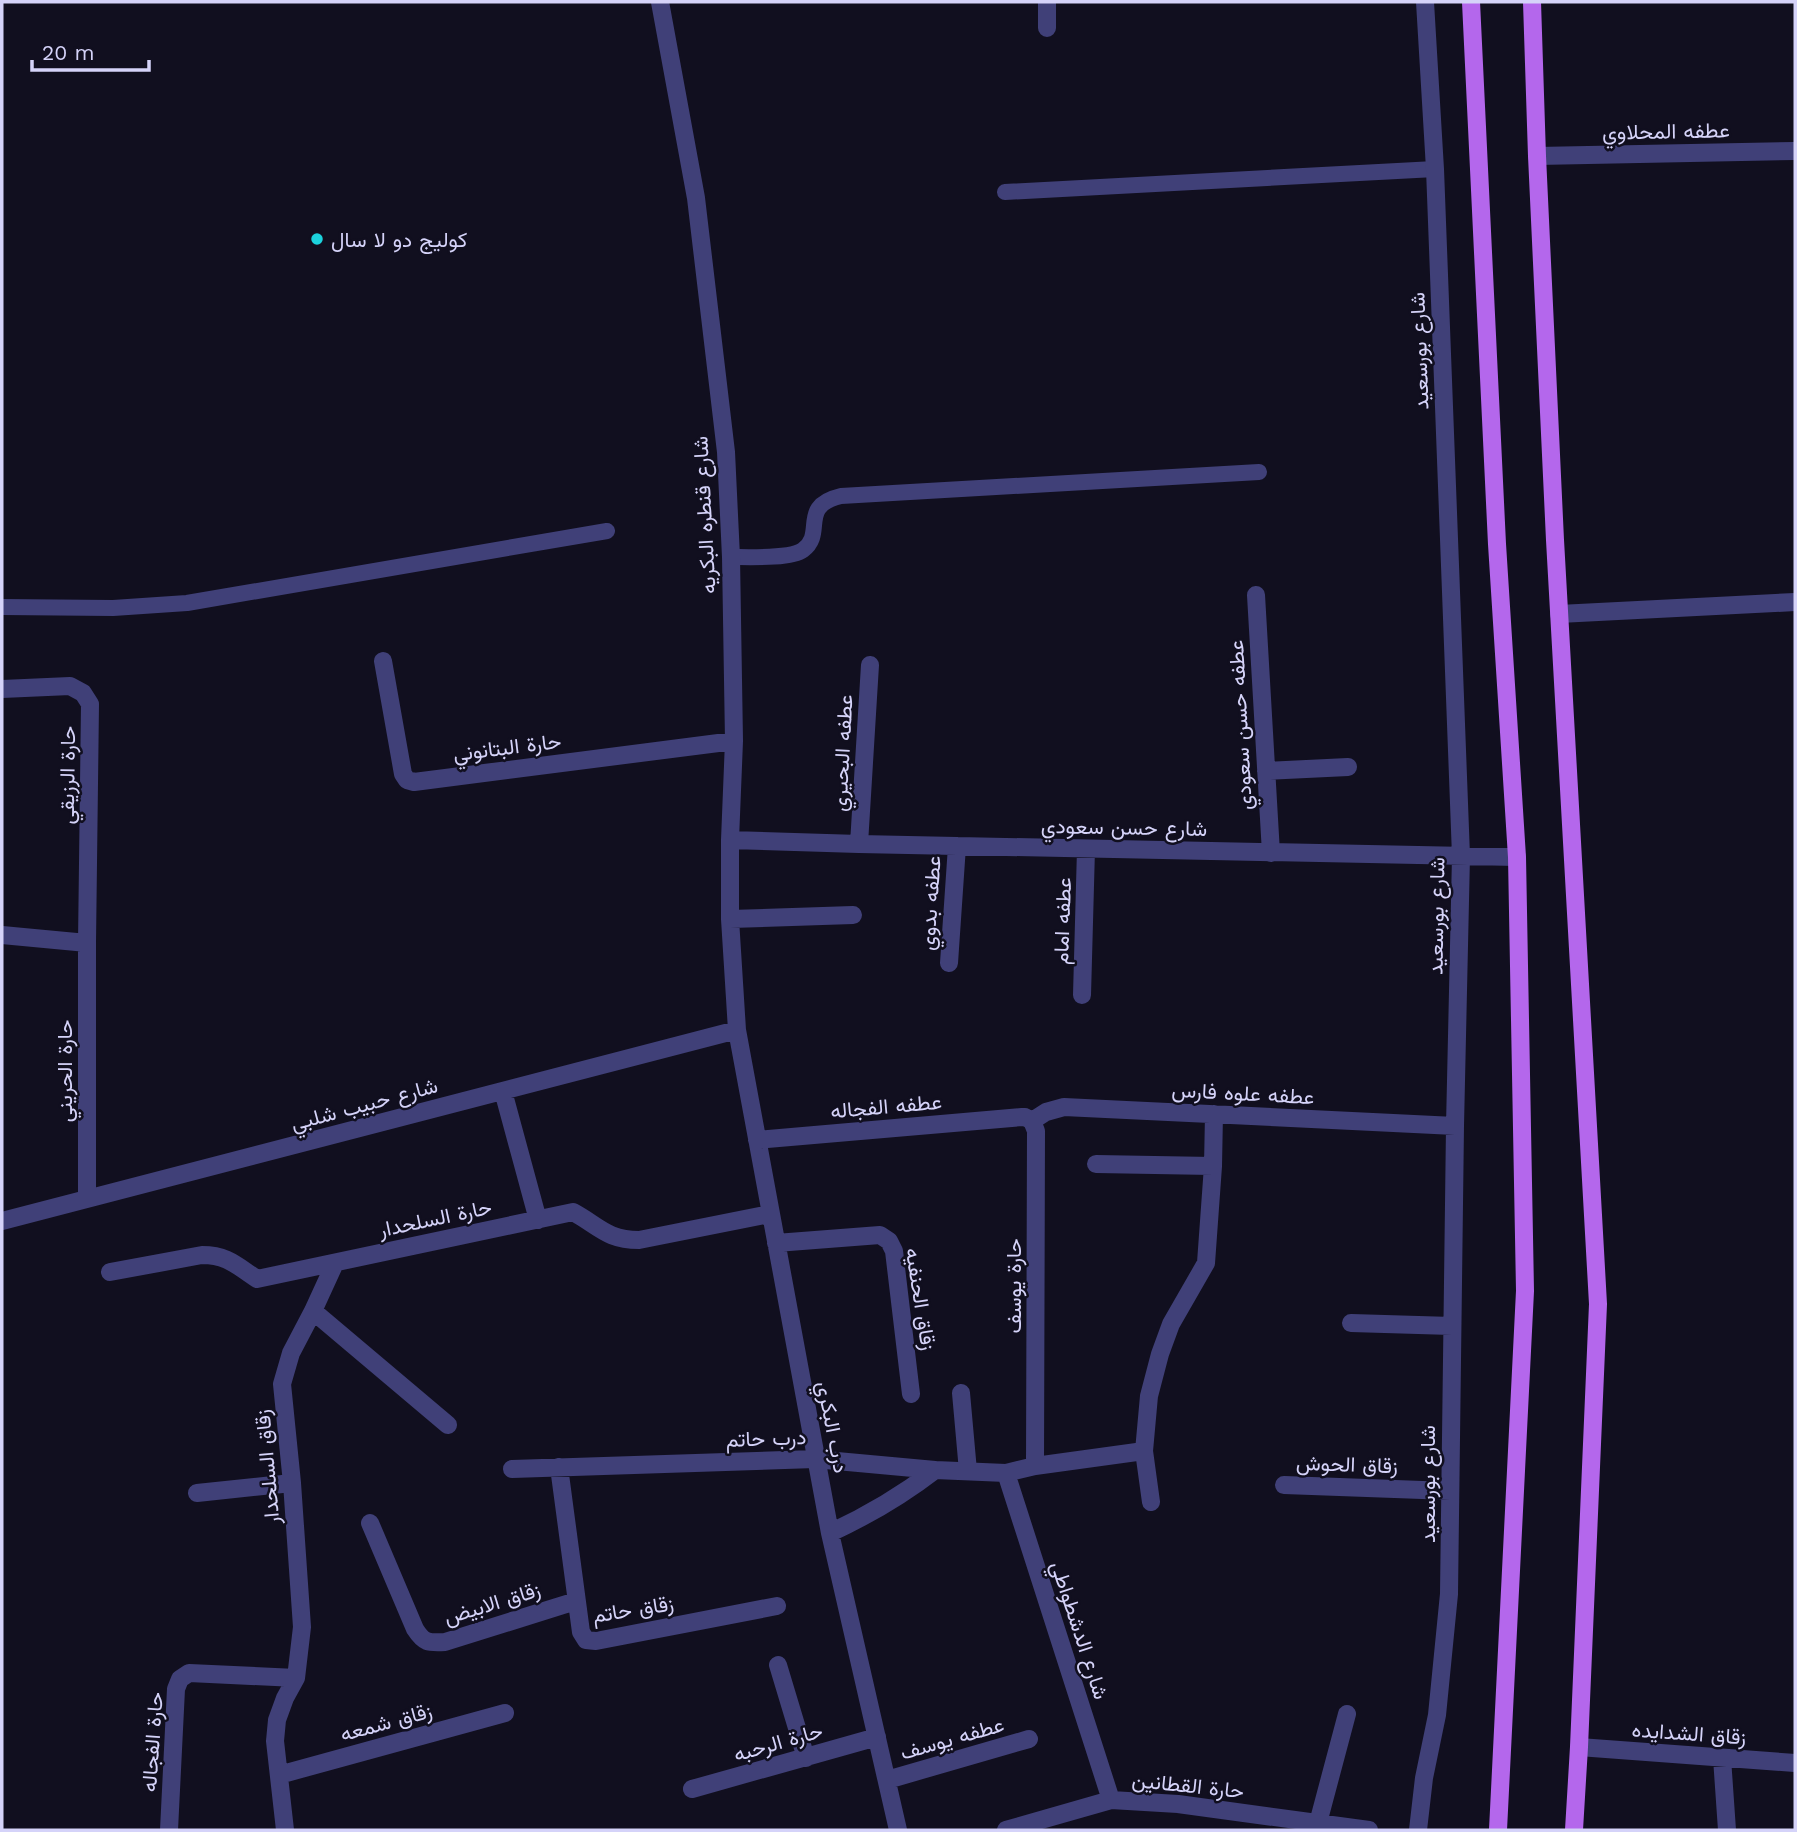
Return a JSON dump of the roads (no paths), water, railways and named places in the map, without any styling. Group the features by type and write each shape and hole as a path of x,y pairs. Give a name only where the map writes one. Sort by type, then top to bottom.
{"main road":[{"path":"1471,2 1497,544 1517,857 1525,1291 1498,1830"},
{"path":"1532,2 1559,614 1598,1304 1574,1830"}],"street":[{"name":"شارع قنطره البكريه","path":"660,2 696,198 726,452 734,741 730,919 737,1030"},
{"path":"1047,2 1047,28"},
{"name":"شارع بورسعيد","path":"1418,1830 1424,1778 1437,1715 1450,1594 1461,856 1435,169 1425,2"},
{"name":"عطفه المحلاوي","path":"1537,156 1795,151"},
{"name":"عطفه حسن سعودي","path":"1256,595 1271,853"},
{"path":"1559,614 1795,602"},
{"name":"حارة البتانوني","path":"383,661 403,774 414,782 734,741"},
{"name":"عطفه البحيري","path":"859,844 870,665"},
{"name":"حارة الرزيقي","path":"2,690 70,686 83,693 90,704 87,943"},
{"path":"1266,771 1348,766"},
{"name":"شارع حسن سعودي","path":"730,840 1517,857"},
{"name":"عطفه بدوي","path":"949,963 957,846"},
{"name":"عطفه امام","path":"1082,995 1086,849"},
{"path":"730,919 853,915"},
{"path":"2,935 87,943"},
{"name":"حارة الحريني","path":"87,943 87,1199"},
{"name":"شارع حبيب شلبي","path":"2,1221 737,1030"},
{"name":"درب البكري","path":"737,1030 815,1459 898,1830"},
{"path":"503,1091 538,1220"},
{"name":"عطفه علوه فارس","path":"1025,1119 1064,1107 1455,1126"},
{"path":"1151,1503 1144,1451 1149,1396 1171,1324 1206,1263 1214,1114"},
{"name":"عطفه الفجاله","path":"757,1140 1025,1119"},
{"name":"حارة يوسف","path":"1025,1119 1036,1130 1035,1466"},
{"path":"1096,1164 1213,1166"},
{"name":"حارة السلحدار","path":"110,1272 202,1255 217,1255 230,1260 257,1279 573,1212 610,1236 625,1240 639,1240 770,1214"},
{"name":"زقاق الحنفيه","path":"776,1243 880,1235 889,1241 894,1251 911,1394"},
{"name":"زقاق السلحدار","path":"296,1678 302,1627 282,1384 291,1353 335,1263"},
{"path":"313,1311 448,1425"},
{"path":"1351,1323 1452,1326"},
{"path":"961,1393 968,1471"},
{"name":"درب حاتم","path":"512,1469 815,1459 935,1470 1006,1473 1035,1466 1144,1451"},
{"name":"زقاق حاتم","path":"559,1467 576,1601 581,1632 586,1640 596,1641 777,1606"},
{"path":"830,1533 867,1516 902,1495 935,1470"},
{"name":"شارع الدشطواطي","path":"1006,1473 1111,1800"},
{"path":"197,1493 292,1483"},
{"name":"زقاق الحوش","path":"1284,1485 1450,1491"},
{"name":"زقاق الابيض","path":"370,1524 415,1629 422,1639 431,1643 445,1642 576,1601"},
{"path":"778,1665 806,1758"},
{"name":"حارة الفجاله","path":"169,1830 176,1689 180,1679 189,1673 296,1678"},
{"path":"285,1830 275,1741 277,1720 296,1678"},
{"name":"زقاق شمعه","path":"279,1775 505,1713"},
{"path":"1318,1823 1347,1714"},
{"name":"حارة الرحبه","path":"692,1789 877,1737"},
{"name":"عطفه يوسف","path":"887,1780 1029,1739"},
{"name":"زقاق الشدايده","path":"1579,1747 1795,1763"},
{"path":"1722,1758 1727,1830"},
{"name":"حارة القطانين","path":"1006,1830 1035,1826 1111,1800 1178,1804 1369,1830"}],"lane":[{"path":"1004,192 1435,169"},
{"path":"731,557 788,555 803,550 812,538 817,509 827,499 841,496 1259,472"},
{"path":"2,607 113,608 187,603 607,531"}],"place":[{"name":"كوليج دو لا سال","path":"317,239"}]}
